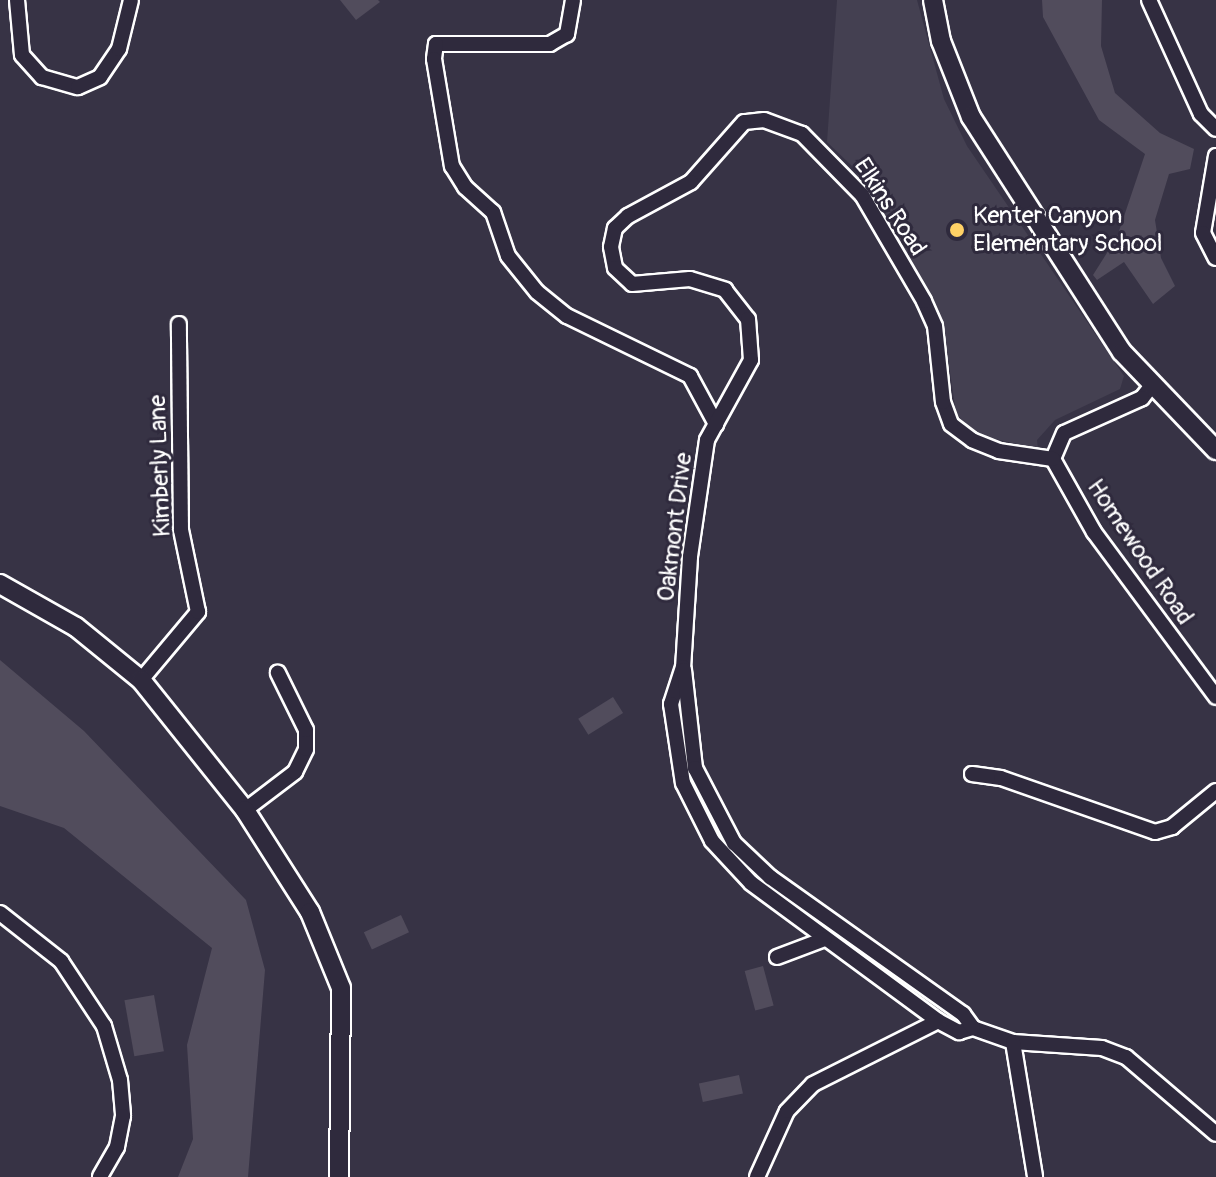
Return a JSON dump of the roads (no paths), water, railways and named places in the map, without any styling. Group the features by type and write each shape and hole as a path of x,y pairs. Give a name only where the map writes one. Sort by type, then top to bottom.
{"street":[{"path":"17,0 22,55 42,77 78,87 100,77 119,49 131,0"},
{"path":"573,0 567,34 550,44 439,41 434,59 452,166 465,187 493,212 517,272 567,316 690,376 716,424"},
{"path":"933,0 941,41 971,117 1122,352 1216,450"},
{"path":"1149,0 1201,114 1216,129"},
{"name":"Elkins Road","path":"615,268 611,247 615,228 628,216 691,182 744,122 784,126 823,150 845,174 924,301 935,326 943,402 951,424 972,440 999,451 1053,459"},
{"path":"1216,156 1203,233 1216,258"},
{"name":"Oakmont Drive","path":"615,268 632,284 690,279 725,290 748,319 751,360 707,440 690,557 683,667 695,768 734,843 774,879 963,1014 973,1028 1013,1042 1102,1048 1126,1057 1216,1134"},
{"name":"Kimberly Lane","path":"141,680 198,612 181,530 179,324"},
{"path":"1053,459 1064,433 1142,398 1153,384"},
{"name":"Homewood Road","path":"1053,459 1094,532 1216,697"},
{"path":"0,584 76,627 141,680 245,810 310,912 341,988 339,1177"},
{"name":"Oakmont Drive","path":"683,667 671,704 676,755 696,814 742,875 938,1021 959,1032 973,1028"},
{"path":"245,810 295,772 306,749 306,730 278,673"},
{"path":"972,774 1001,778 1155,832 1172,827 1216,791"},
{"path":"0,913 61,961 104,1026 120,1080 123,1116 117,1147 100,1177"},
{"path":"777,957 825,939"},
{"path":"757,1177 787,1111 813,1084 938,1021"},
{"path":"1013,1042 1035,1177"}],"place":[{"name":"Kenter Canyon Elementary School","path":"957,230"}]}
